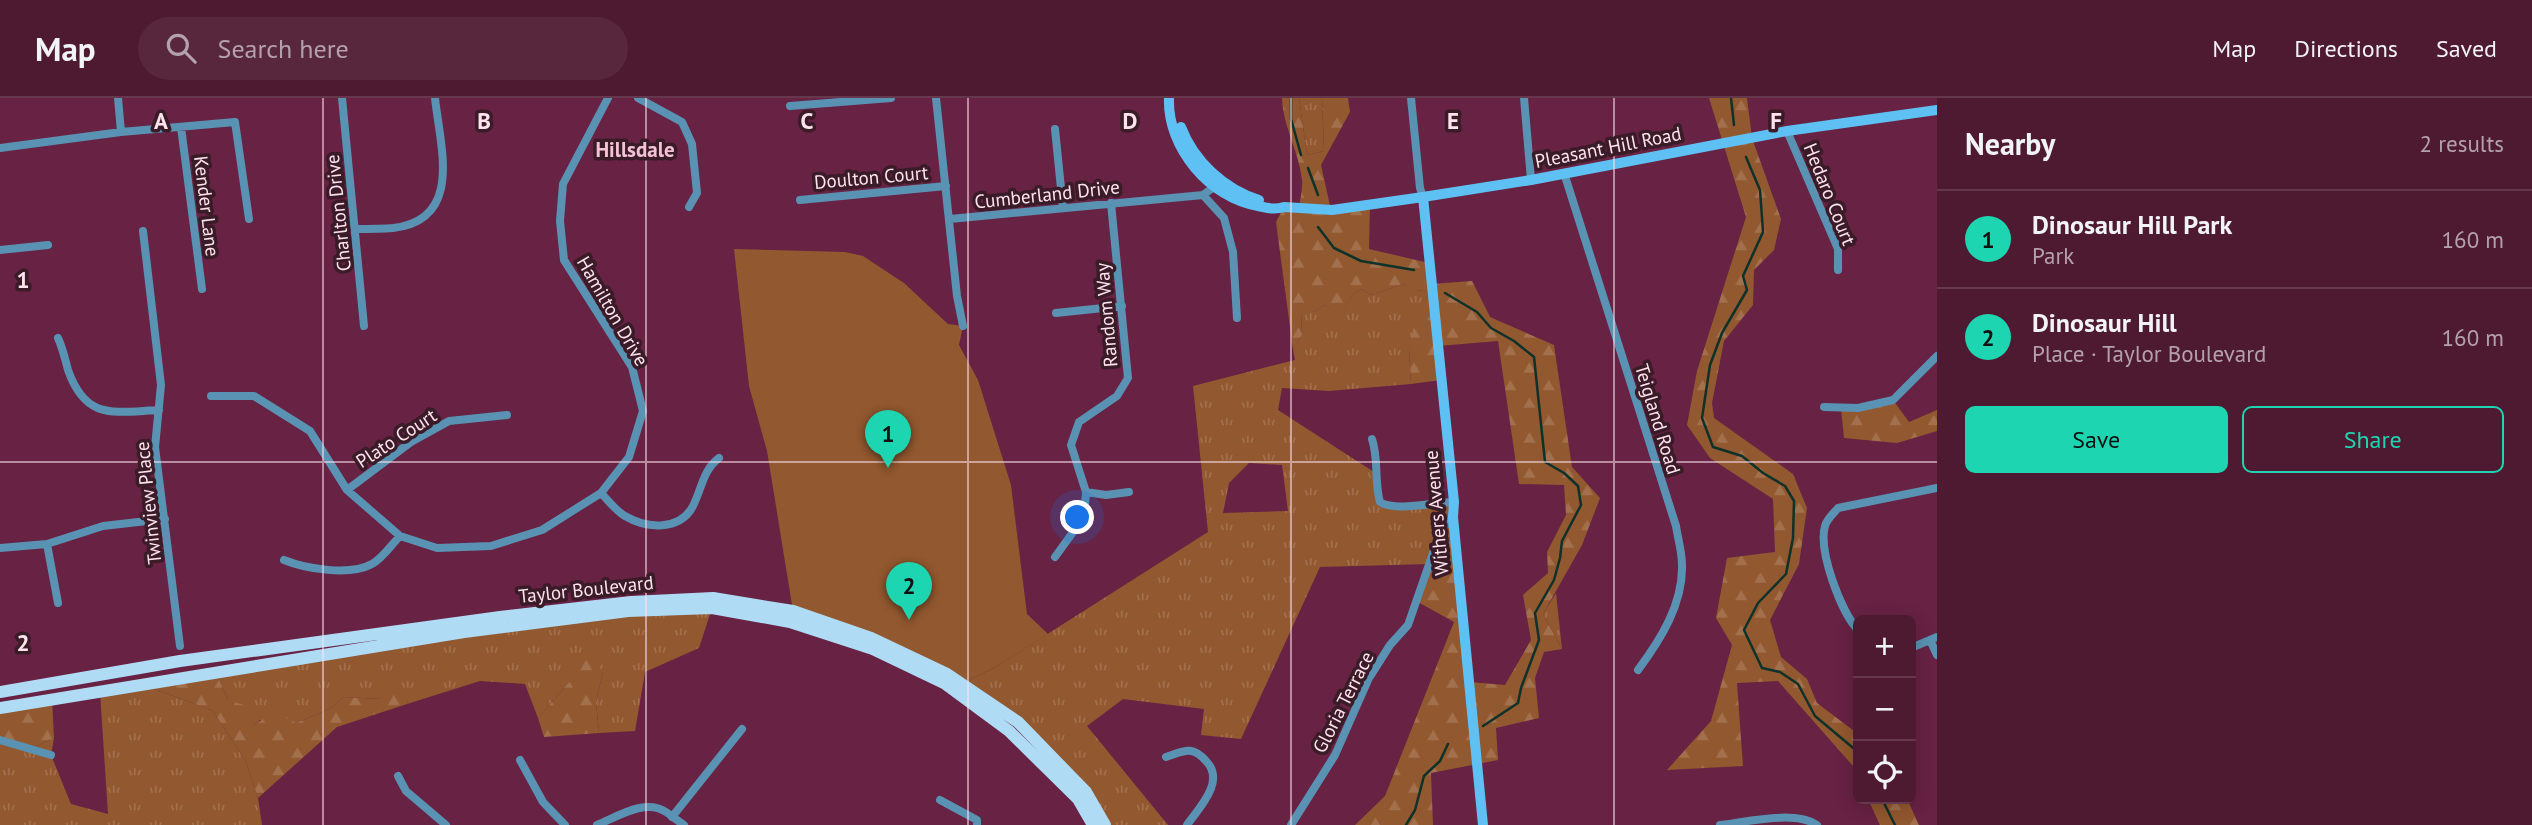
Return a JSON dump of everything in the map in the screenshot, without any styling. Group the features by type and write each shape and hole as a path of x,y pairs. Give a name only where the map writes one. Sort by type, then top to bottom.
{"main road":[{"name":"Taylor Boulevard","path":"0,692 180,661 500,617 631,602 713,598 793,611 872,638 947,674 1018,722 1086,792 1105,825"},
{"name":"Taylor Boulevard","path":"0,708 464,632 628,611 712,608 790,622 873,649 944,683 1009,731 1078,799 1093,825"}],"street":[{"path":"118,98 121,132"},
{"name":"Charlton Drive","path":"342,98 364,326"},
{"path":"355,229 396,228 423,218 434,209 442,193 443,171 435,98"},
{"name":"Hamilton Drive","path":"211,396 254,396 310,431 347,490 400,536 437,548 491,546 542,530 601,493 629,457 643,411 632,367 564,260 560,221 563,184 608,98"},
{"path":"638,98 682,122 692,144 697,193 689,207"},
{"path":"790,106 891,98"},
{"name":"Cumberland Drive","path":"936,98 950,219 1203,195 1217,184"},
{"name":"Pleasant Hill Road","path":"1170,98 1185,138 1217,184 1284,207 1332,210 1531,180 1787,131 1937,110"},
{"path":"1410,98 1423,197"},
{"path":"1524,98 1531,180"},
{"path":"0,148 121,132 235,122 249,219"},
{"name":"Kender Lane","path":"181,127 202,289"},
{"path":"1055,129 1063,208"},
{"name":"Hedaro Court","path":"1787,131 1838,249 1838,270"},
{"name":"Teigland Road","path":"1564,173 1675,526 1683,563 1680,596 1655,647 1638,670"},
{"name":"Doulton Court","path":"800,200 946,186"},
{"path":"1203,195 1224,218 1233,251 1237,318"},
{"name":"Withers Avenue","path":"1423,197 1483,825"},
{"name":"Random Way","path":"1086,492 1071,445 1079,422 1117,396 1128,378 1111,203"},
{"path":"950,219 957,296 963,326"},
{"name":"Twinview Place","path":"144,231 161,385 155,446 180,646"},
{"path":"0,250 48,246"},
{"path":"1056,313 1122,306"},
{"path":"58,338 76,387 88,404 109,412 159,410"},
{"path":"1824,407 1857,408 1893,400 1937,356"},
{"name":"Plato Court","path":"347,490 411,442 449,421 507,415"},
{"path":"1372,439 1377,453 1377,491 1380,502 1386,506 1454,502"},
{"path":"601,493 622,515 660,527 680,521 692,508 709,465 719,458"},
{"path":"1853,623 1840,605 1829,567 1825,525 1838,508 1937,488"},
{"path":"1055,557 1084,517 1086,492 1106,495 1129,492"},
{"name":"Gloria Terrace","path":"1291,825 1335,755 1369,678 1390,645 1408,625 1441,530 1453,517"},
{"path":"0,548 47,544 103,526 164,519"},
{"path":"284,560 299,566 343,570 372,564 400,536"},
{"path":"47,544 58,603"},
{"path":"1916,646 1934,639 1937,655"},
{"path":"672,817 742,729"},
{"path":"0,740 51,755"},
{"path":"1166,757 1188,750 1198,752 1214,774 1208,795 1187,825"},
{"path":"520,761 543,802 565,825"},
{"path":"398,776 406,791 446,825"},
{"path":"940,800 977,820 977,825"},
{"path":"597,825 635,808 648,807 664,810 684,825"},
{"path":"1720,825 1794,817 1809,819 1817,825"}],"green space":[{"path":"1282,98 1299,98 1307,155 1324,151 1322,98 1348,98 1350,112 1321,165 1331,210 1370,205 1369,249 1429,263 1431,284 1472,281 1490,317 1554,345 1572,467 1600,498 1582,545 1543,614 1562,649 1544,652 1535,678 1539,718 1496,728 1498,760 1431,773 1433,825 1355,825 1385,796 1454,622 1416,601 1441,530 1453,517 1470,682 1505,685 1531,640 1523,595 1548,573 1547,552 1566,515 1564,485 1519,484 1498,341 1438,346 1441,380 1411,384 1409,348 1416,317 1433,301 1432,292 1415,290 1403,284 1371,295 1362,289 1354,293 1340,317 1325,305 1313,312 1301,312 1302,335 1293,350 1276,222 1284,207 1299,208 1302,183"},
{"path":"1299,98 1322,98 1324,151 1307,155"},
{"path":"1709,98 1747,98 1752,138 1781,219 1774,250 1754,270 1753,305 1724,341 1712,403 1714,418 1793,474 1807,508 1799,564 1770,620 1781,657 1807,679 1817,703 1853,730 1853,766 1778,681 1737,683 1743,766 1667,770 1711,721 1732,645 1716,618 1727,558 1775,552 1773,499 1710,458 1687,425 1697,371 1746,217"},
{"path":"734,249 845,252 863,256 904,283 948,324 963,326 959,345 978,380 1011,485 1027,614 1048,634 994,668 962,683 793,611 767,451 749,386"},
{"path":"1403,284 1416,290 1432,292 1433,301 1409,348 1411,384 1329,391 1282,388 1278,410 1377,474 1377,491 1386,506 1454,502 1429,564 1320,567 1241,739 1201,735 1204,709 1123,699 1087,726 1168,825 1105,825 1018,722 962,683 994,668 1208,532 1193,386 1295,360 1293,350 1302,335 1301,312 1313,312 1325,305 1340,316 1354,293 1362,289 1371,295","holes":["1249,463 1282,465 1288,511 1223,513 1229,483"]},
{"path":"1893,400 1909,422 1937,410 1937,431 1897,443 1844,438 1841,409"},
{"path":"1556,593 1562,649 1543,614"},
{"path":"712,608 699,648 645,672 635,731 599,733 596,702 603,672 570,681 538,718 525,684 480,681 407,704 409,693 382,699 343,697 331,708 296,723 260,720 250,728 228,700 216,672 464,632"},
{"path":"592,657 603,672 596,702 599,733 544,737 538,718 570,681 571,661"},
{"path":"216,672 228,700 247,706 250,727 275,712 296,723 331,708 343,697 382,699 396,688 410,693 407,704 337,727 258,798 245,760 213,711 142,684"},
{"path":"142,684 213,711 245,760 258,798 262,825 0,825 0,740 32,748 54,738 51,755 71,804 108,814 100,692"},
{"path":"52,699 54,738 32,748 0,740 0,708"},
{"path":"1870,804 1909,804 1919,825 1880,825"}],"waterway":[{"path":"1291,98 1291,119 1301,155"},
{"path":"1731,98 1734,125"},
{"path":"1746,157 1760,190 1763,232 1743,276 1747,290 1722,333 1710,365 1702,418 1713,447 1742,456 1785,486 1794,501 1793,538 1786,574 1758,603 1744,630 1762,668 1780,672 1798,684 1815,716 1853,748"},
{"path":"1308,168 1318,195"},
{"path":"1318,227 1334,248 1361,261 1414,270"},
{"path":"1445,293 1477,312 1491,328 1534,357 1545,462 1564,473 1578,486 1581,505 1562,541 1554,580 1535,613 1539,640 1518,703 1483,726"},
{"path":"1406,825 1415,810 1424,776 1440,761 1448,744"},
{"path":"1884,804 1895,825"}],"place":[{"name":"Dinosaur Hill Park","path":"888,468"},
{"name":"Dinosaur Hill","path":"909,620"}],"district":[{"name":"Hillsdale","path":"635,150"}]}
